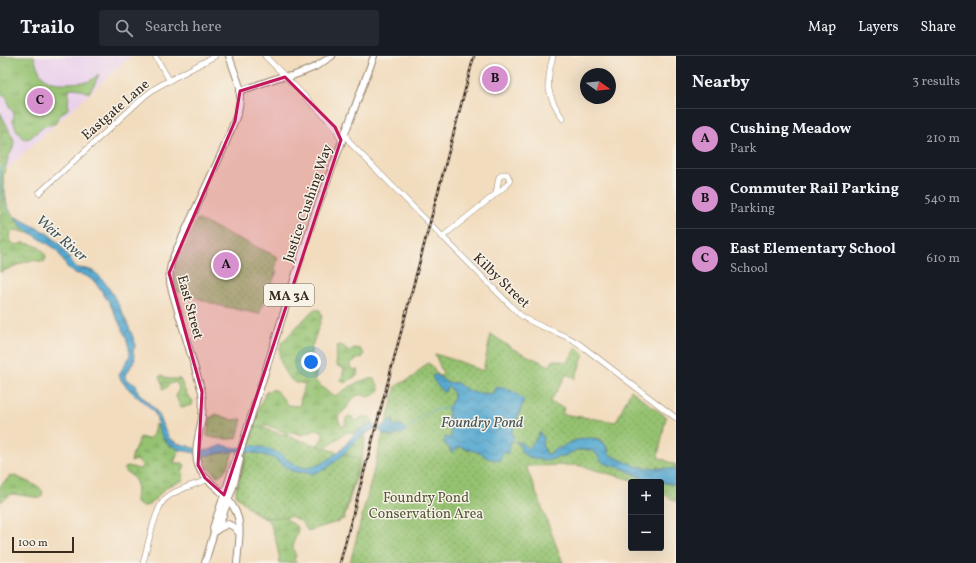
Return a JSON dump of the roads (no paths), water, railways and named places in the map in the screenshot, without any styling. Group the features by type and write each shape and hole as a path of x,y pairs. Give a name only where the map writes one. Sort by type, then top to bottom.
{"main road":[{"name":"East Street","path":"229,56 237,76 240,91 239,105 235,121 174,255 169,272 172,291 202,392 203,409 197,460 199,469 207,480 226,497 238,514 240,522 237,563"},
{"path":"240,91 312,69 332,56"},
{"name":"Justice Cushing Way","path":"205,563 216,531 213,528 237,472 241,449 301,255 340,142 374,56"},
{"path":"216,531 228,524 239,532"}],"street":[{"path":"155,56 170,81"},
{"name":"Eastgate Lane","path":"39,193 146,95 215,56"},
{"path":"265,56 335,127 340,142 352,145"},
{"path":"553,56 549,91 552,102 563,119"},
{"path":"335,127 346,128"},
{"name":"Kilby Street","path":"346,128 347,138 352,145 519,314 535,324 578,343 676,418"},
{"path":"442,237 496,193"},
{"path":"142,563 161,503 176,492 207,480"}],"water":[{"path":"14,216 47,233 60,244 75,267 93,271 106,284 118,304 135,342 133,351 135,359 125,379 136,385 138,392 160,416 160,420 169,438 177,443 201,450 209,450 222,445 237,448 247,447 248,445 259,447 275,451 298,466 308,467 326,461 342,448 356,432 373,424 380,428 393,419 394,426 398,425 404,427 406,430 401,435 397,434 393,437 382,433 380,430 374,429 359,438 341,457 326,469 312,474 291,471 273,458 246,451 235,451 202,456 201,454 179,450 173,446 170,446 160,432 154,413 128,389 119,375 129,357 130,352 126,337 109,302 94,281 86,276 74,273 67,267 56,249 23,228"},
{"name":"Foundry Pond","path":"437,375 446,382 457,383 469,391 476,393 492,394 494,389 506,388 514,392 524,401 511,434 514,436 507,454 503,452 500,461 487,458 481,453 460,447 452,453 448,446 444,444 445,437 451,437 448,408 454,395 448,386 445,392 443,392 434,381 432,376"},
{"path":"540,432 544,438 542,445 547,454 550,454 554,449 575,441 585,438 595,438 603,442 610,455 638,467 676,469 676,485 664,483 664,479 644,479 622,468 607,464 601,461 596,453 590,450 576,450 567,455 545,461 529,457 521,452 520,445 515,441 521,442 528,449"}],"waterway":[{"name":"Weir River","path":"0,165 4,200 8,210 15,217"},
{"name":"Weir River","path":"406,429 412,426 428,412 448,408"}],"railway":[{"path":"340,563 474,56"}],"place":[{"name":"Commuter Rail Parking","path":"495,79"},
{"name":"East Elementary School","path":"40,101"},
{"name":"Cushing Meadow","path":"226,265"}],"park label":[{"name":"Foundry Pond Conservation Area","path":"426,506"}]}
